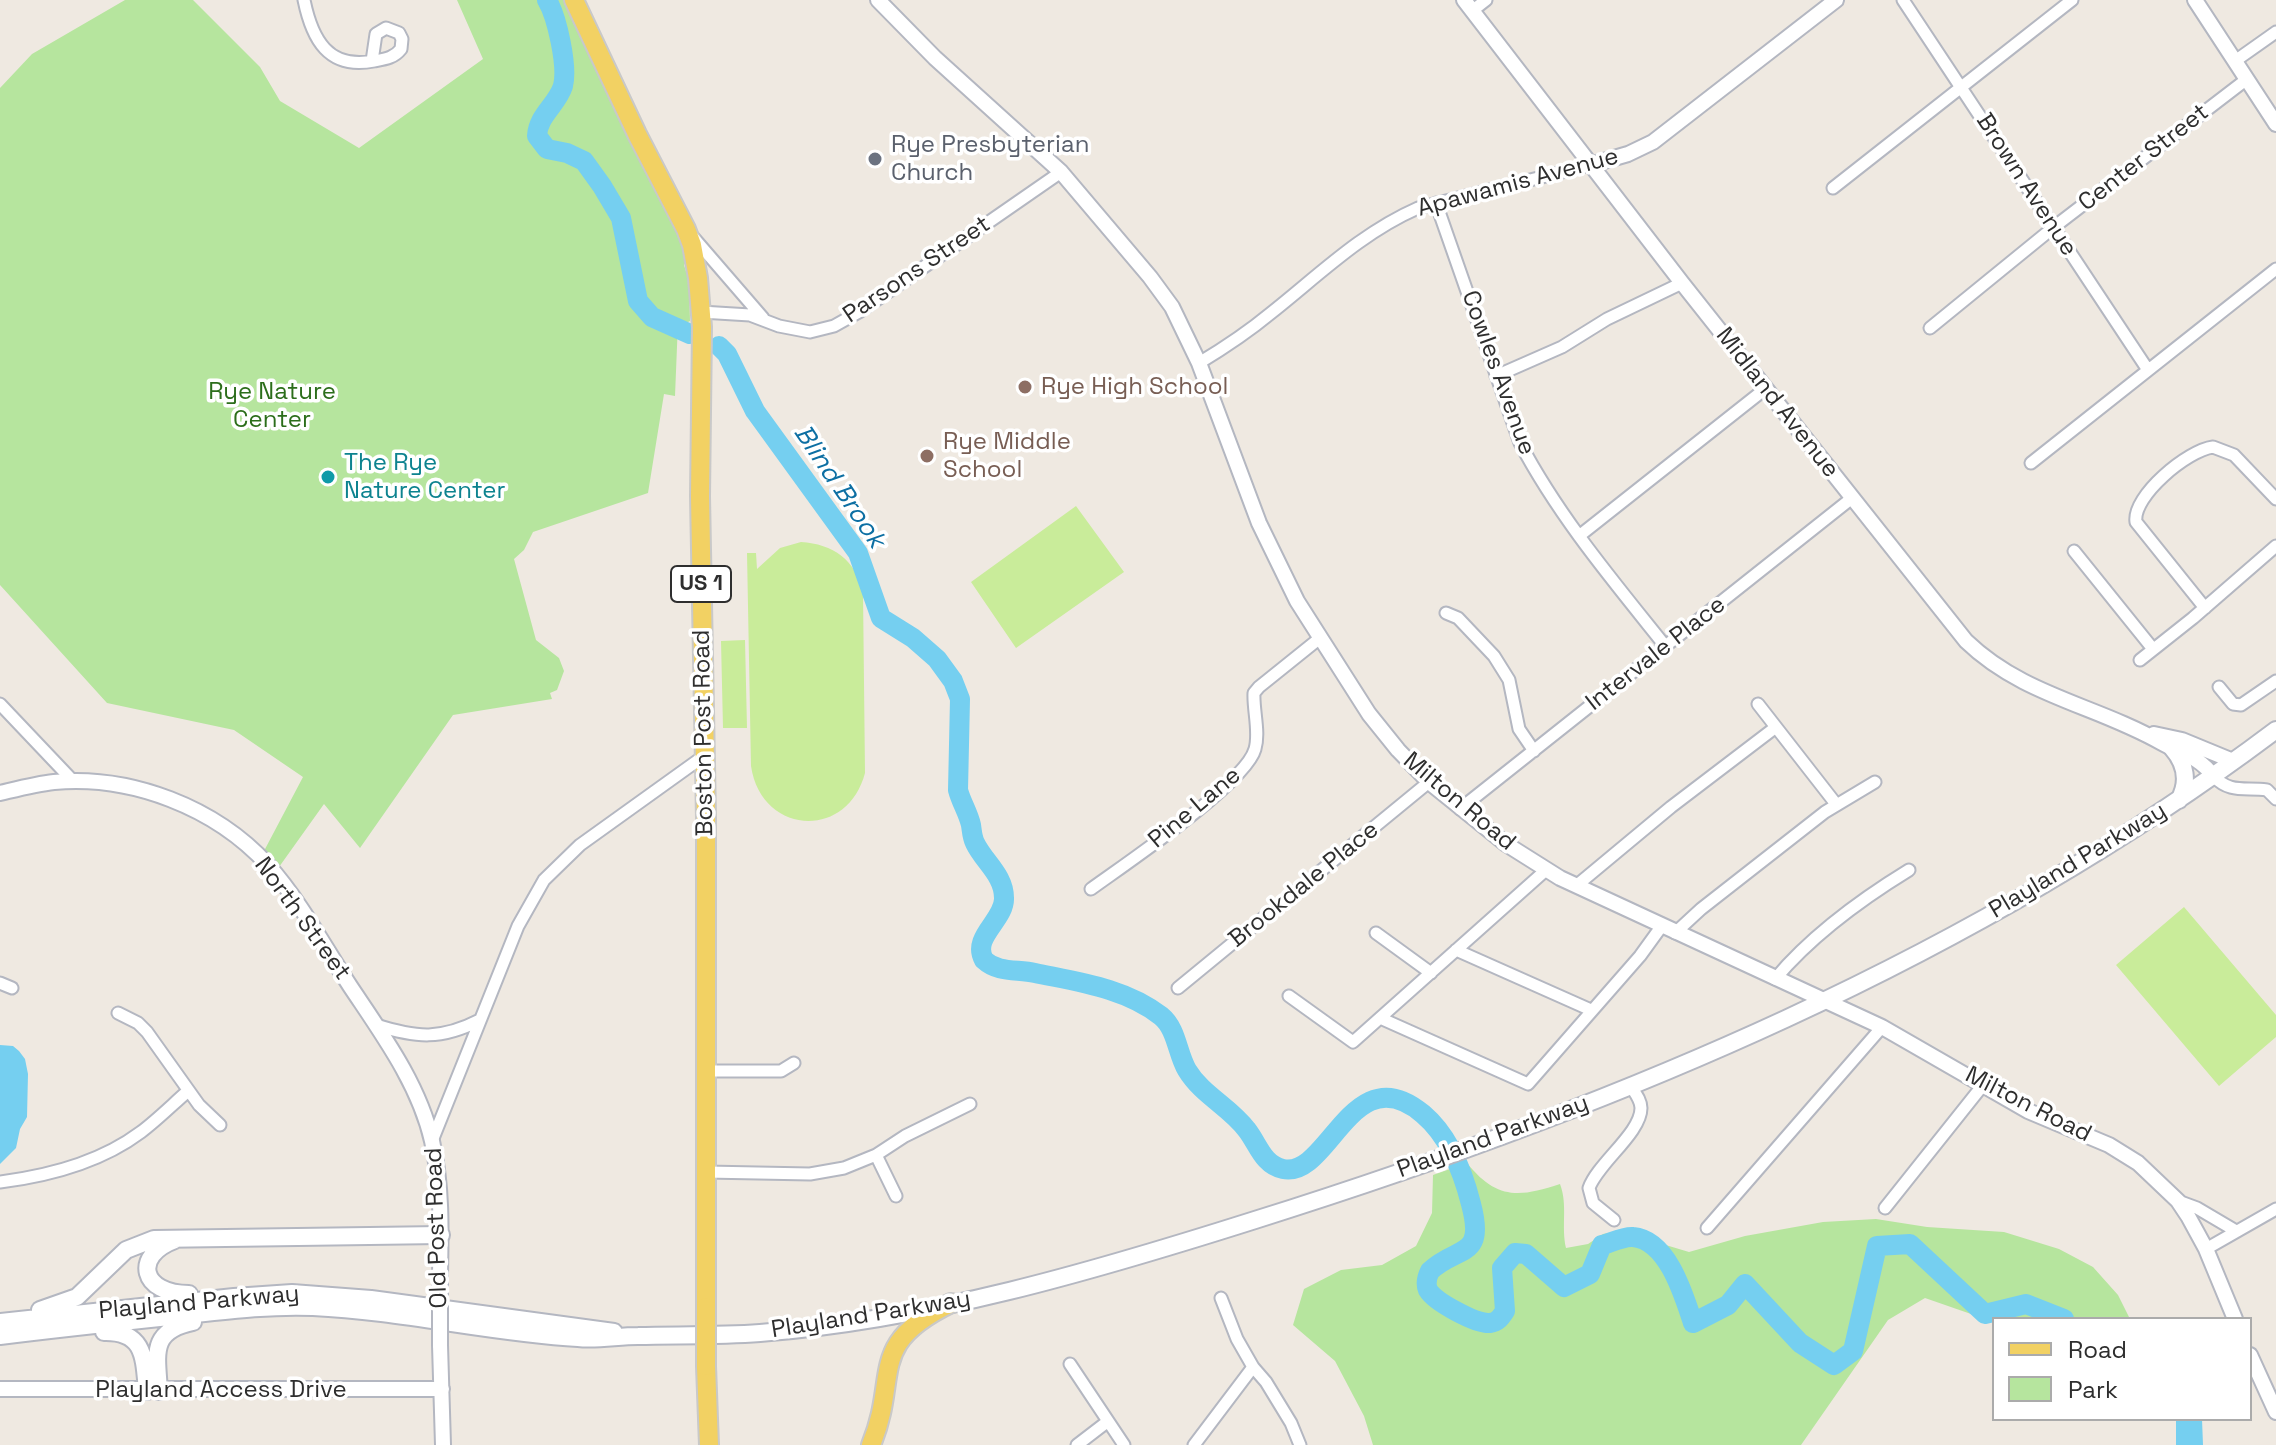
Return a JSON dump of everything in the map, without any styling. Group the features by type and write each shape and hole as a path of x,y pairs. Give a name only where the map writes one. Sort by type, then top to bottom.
{"main road":[{"name":"Boston Post Road","path":"574,0 686,229 696,261 701,312 706,818 706,1366 709,1445"},
{"name":"Playland Parkway","path":"0,1336 274,1307 351,1310 575,1338 734,1335 858,1321 951,1303 1179,1243 1476,1145 1630,1085 1824,1001 2017,900 2179,800 2276,730"},
{"path":"2172,748 2179,756 2186,776 2184,792 2179,800"},
{"path":"0,1321 77,1297 117,1257 135,1245 154,1239 441,1235"},
{"path":"180,1238 168,1242 153,1254 148,1270 153,1285 170,1294 254,1295"},
{"name":"Playland Parkway","path":"0,1321 292,1293 353,1297 579,1325 635,1336"},
{"path":"871,1445 895,1347 920,1319 951,1303"},
{"path":"153,1391 158,1346 166,1332 181,1325 274,1307"},
{"path":"22,1333 123,1333 131,1337 141,1351 153,1391"}],"street":[{"path":"304,0 311,29 326,49 344,62 372,61"},
{"name":"Milton Road","path":"879,0 935,58 1061,172 1150,277 1184,328 1259,523 1284,578 1383,734 1429,782 1515,851 1546,870 1661,927 1882,1027 2028,1111 2124,1154 2155,1177 2178,1201 2206,1249 2234,1317"},
{"path":"1468,6 1486,0"},
{"name":"Apawamis Avenue","path":"1199,363 1248,331 1374,229 1418,208 1590,165 1628,154 1653,142 1836,0"},
{"name":"Brown Avenue","path":"1903,0 2148,370"},
{"path":"1833,188 2072,0"},
{"path":"2195,0 2276,124"},
{"name":"Midland Avenue","path":"1468,6 1951,624 1982,656 2033,688 2149,734 2199,760 2213,776"},
{"path":"2235,61 2276,32"},
{"name":"Center Street","path":"1930,328 2054,227 2247,79"},
{"name":"Parsons Street","path":"701,312 737,313 763,318 779,326 810,332 822,330 845,321 1061,172"},
{"name":"Cowles Avenue","path":"1436,203 1520,443 1539,480 1666,647"},
{"path":"686,229 763,318"},
{"path":"2031,463 2276,269"},
{"path":"1496,376 1562,347 1607,319 1682,283"},
{"path":"1579,536 1765,389"},
{"path":"2205,608 2136,522 2138,505 2188,456 2213,447 2234,455 2276,499"},
{"name":"Intervale Place","path":"1460,809 1852,498"},
{"path":"2140,660 2276,546"},
{"path":"2074,551 2153,649"},
{"path":"1446,613 1458,618 1494,656 1509,680 1519,729 1534,751"},
{"name":"Pine Lane","path":"1091,889 1213,798 1245,766 1256,748 1254,693 1320,638"},
{"path":"2219,687 2233,704 2241,705 2276,681"},
{"path":"0,704 74,782"},
{"path":"1758,704 1836,804"},
{"path":"1576,886 1671,807 1776,727"},
{"name":"Midland Avenue","path":"2149,734 2182,740 2233,761"},
{"name":"Old Post Road","path":"443,1445 441,1235 439,1188 432,1141 518,926 544,880 586,840 704,756"},
{"path":"2213,776 2229,789 2267,790 2276,799"},
{"name":"North Street","path":"0,793 53,782 129,787 168,798 204,815 239,839 267,865 291,896 376,1025 417,1097 432,1141"},
{"name":"Brookdale Place","path":"1178,988 1429,782"},
{"path":"1675,933 1701,909 1836,804 1875,782"},
{"path":"1289,996 1353,1042 1546,870"},
{"path":"1775,979 1812,940 1909,870"},
{"path":"1380,1018 1528,1084 1640,956 1661,927"},
{"path":"1376,933 1431,973"},
{"path":"1456,950 1591,1010"},
{"path":"118,1013 138,1023 147,1032 188,1091 220,1125"},
{"path":"376,1025 423,1037 454,1032 480,1020"},
{"path":"1707,1228 1882,1027"},
{"path":"706,1071 781,1071 794,1063"},
{"path":"1614,1220 1593,1203 1589,1188 1596,1173 1640,1114 1639,1099 1630,1085"},
{"path":"1885,1208 1983,1085"},
{"path":"0,1182 53,1171 108,1152 138,1134 188,1091"},
{"path":"706,1172 810,1174 844,1168 876,1155 905,1136 970,1104"},
{"path":"876,1155 896,1196"},
{"path":"2178,1201 2197,1208 2236,1231"},
{"path":"2206,1249 2276,1209"},
{"path":"1221,1298 1237,1339 1285,1413 1300,1445"},
{"path":"2252,1359 2276,1412"},
{"path":"1070,1364 1124,1445"},
{"path":"1194,1445 1253,1367"},
{"name":"Playland Access Drive","path":"0,1389 442,1389"},
{"path":"1077,1445 1107,1422"}],"green space":[{"name":"Rye Nature Center","path":"125,0 193,0 260,67 280,101 359,148 483,59 457,0 564,0 673,217 689,258 684,265 689,281 690,321 684,324 678,322 675,396 664,394 648,493 533,532 524,550 514,559 536,640 559,658 564,671 557,690 550,693 552,699 453,715 360,848 324,804 279,867 264,851 303,777 234,730 107,703 0,585 0,88 32,54"},
{"path":"1076,506 1124,572 1016,648 971,582"},
{"path":"801,542 823,546 841,556 855,571 863,592 865,773 855,795 841,810 824,819 805,821 787,816 770,806 758,789 751,766 747,553 756,553 757,569 780,548"},
{"path":"745,640 747,728 723,728 721,641"},
{"path":"2184,907 2276,1015 2276,1037 2219,1086 2116,965"},
{"path":"1467,1163 1488,1183 1509,1192 1532,1192 1560,1184 1564,1200 1566,1248 1588,1244 1603,1234 1619,1231 1689,1252 1745,1236 1823,1222 1876,1219 1927,1227 2004,1232 2059,1249 2093,1267 2118,1295 2129,1317 1992,1317 1992,1321 1925,1298 1888,1320 1801,1445 1373,1445 1364,1416 1335,1361 1293,1325 1304,1289 1341,1270 1382,1265 1416,1246 1432,1213 1433,1175"}],"water":[{"path":"0,1045 13,1046 19,1051 25,1059 28,1074 27,1117 20,1129 16,1148 0,1164"},
{"path":"2176,1421 2202,1421 2203,1445 2176,1445"}],"waterway":[{"name":"Blind Brook","path":"547,0 561,42 564,77 560,93 541,122 537,136 547,149 584,161 621,218 638,301 652,317 690,334"},
{"name":"Blind Brook","path":"719,346 727,354 755,411 858,553 881,618 913,638 937,659 953,681 960,699 958,790 975,843 1001,882 1004,898 1003,906 982,944 984,960 1002,969 1101,987 1147,1006 1166,1021 1193,1079 1240,1122 1266,1159 1276,1167 1299,1167 1314,1156 1360,1108 1378,1099 1398,1100 1423,1114 1454,1155 1475,1222 1472,1243 1429,1273 1428,1290 1447,1306 1466,1316 1493,1322 1505,1311 1502,1268 1515,1253 1526,1254 1564,1287 1590,1274 1602,1245 1633,1237 1645,1240 1665,1258 1693,1323 1728,1305 1745,1284 1800,1343 1834,1365 1853,1351 1877,1246 1910,1244 1985,1314 2026,1304 2059,1317"}],"place":[{"name":"Rye Presbyterian Church","path":"875,159"},
{"name":"Rye High School","path":"1025,387"},
{"name":"Rye Middle School","path":"927,456"},
{"name":"The Rye Nature Center","path":"328,477"}]}
